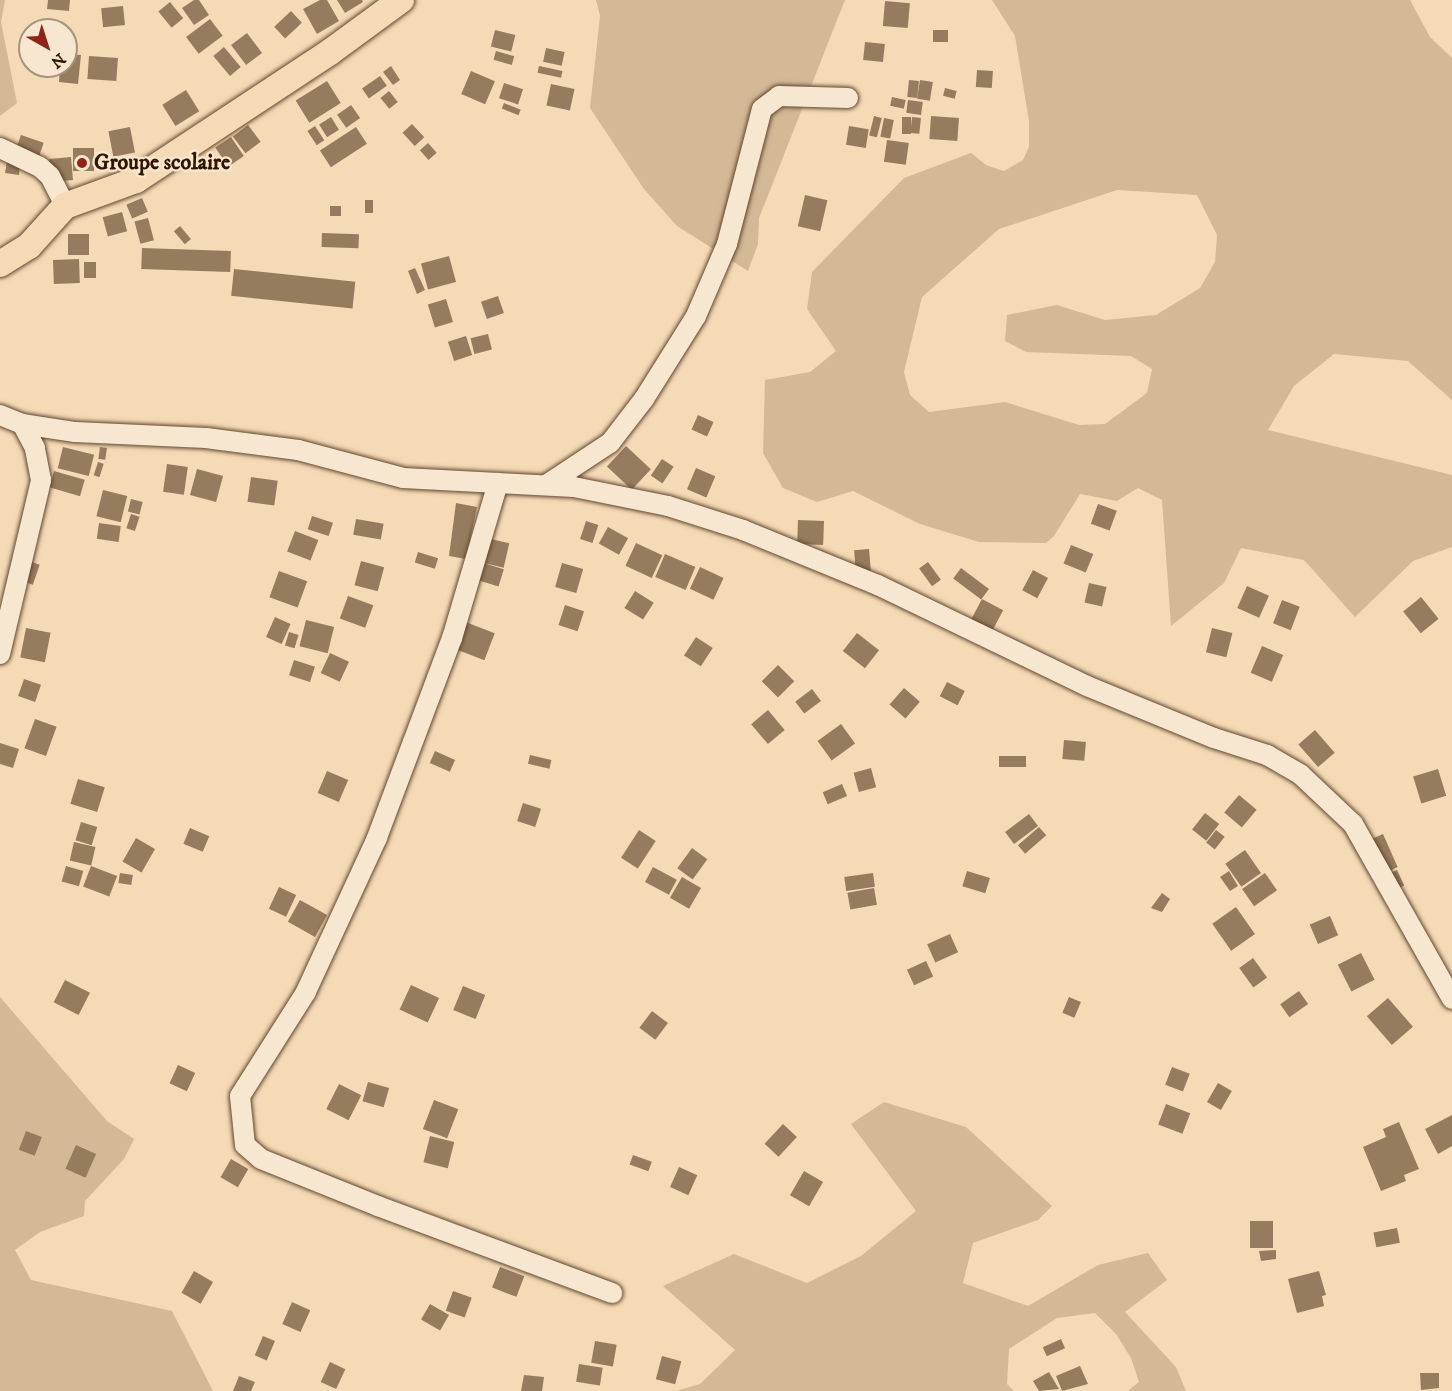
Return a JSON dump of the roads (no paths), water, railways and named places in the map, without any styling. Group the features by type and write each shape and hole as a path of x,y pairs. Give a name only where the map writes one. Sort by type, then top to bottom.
{"main road":[{"path":"0,264 29,246 65,206 136,180 321,58 401,0"}],"street":[{"path":"542,487 579,467 610,443 644,399 696,316 728,244 762,109 779,96 848,98"},
{"path":"0,148 40,167 50,176 65,206"},
{"path":"0,415 21,424 75,432 206,438 298,450 403,478 574,487 668,506 743,530 888,589 1086,686 1214,738 1267,755 1326,795 1353,824 1452,999"},
{"path":"0,654 41,480 35,448 21,424"},
{"path":"498,483 452,638 377,838 311,983 240,1096 245,1145 261,1159 378,1206 612,1293"}],"place":[{"name":"Groupe scolaire","path":"82,163"}]}
